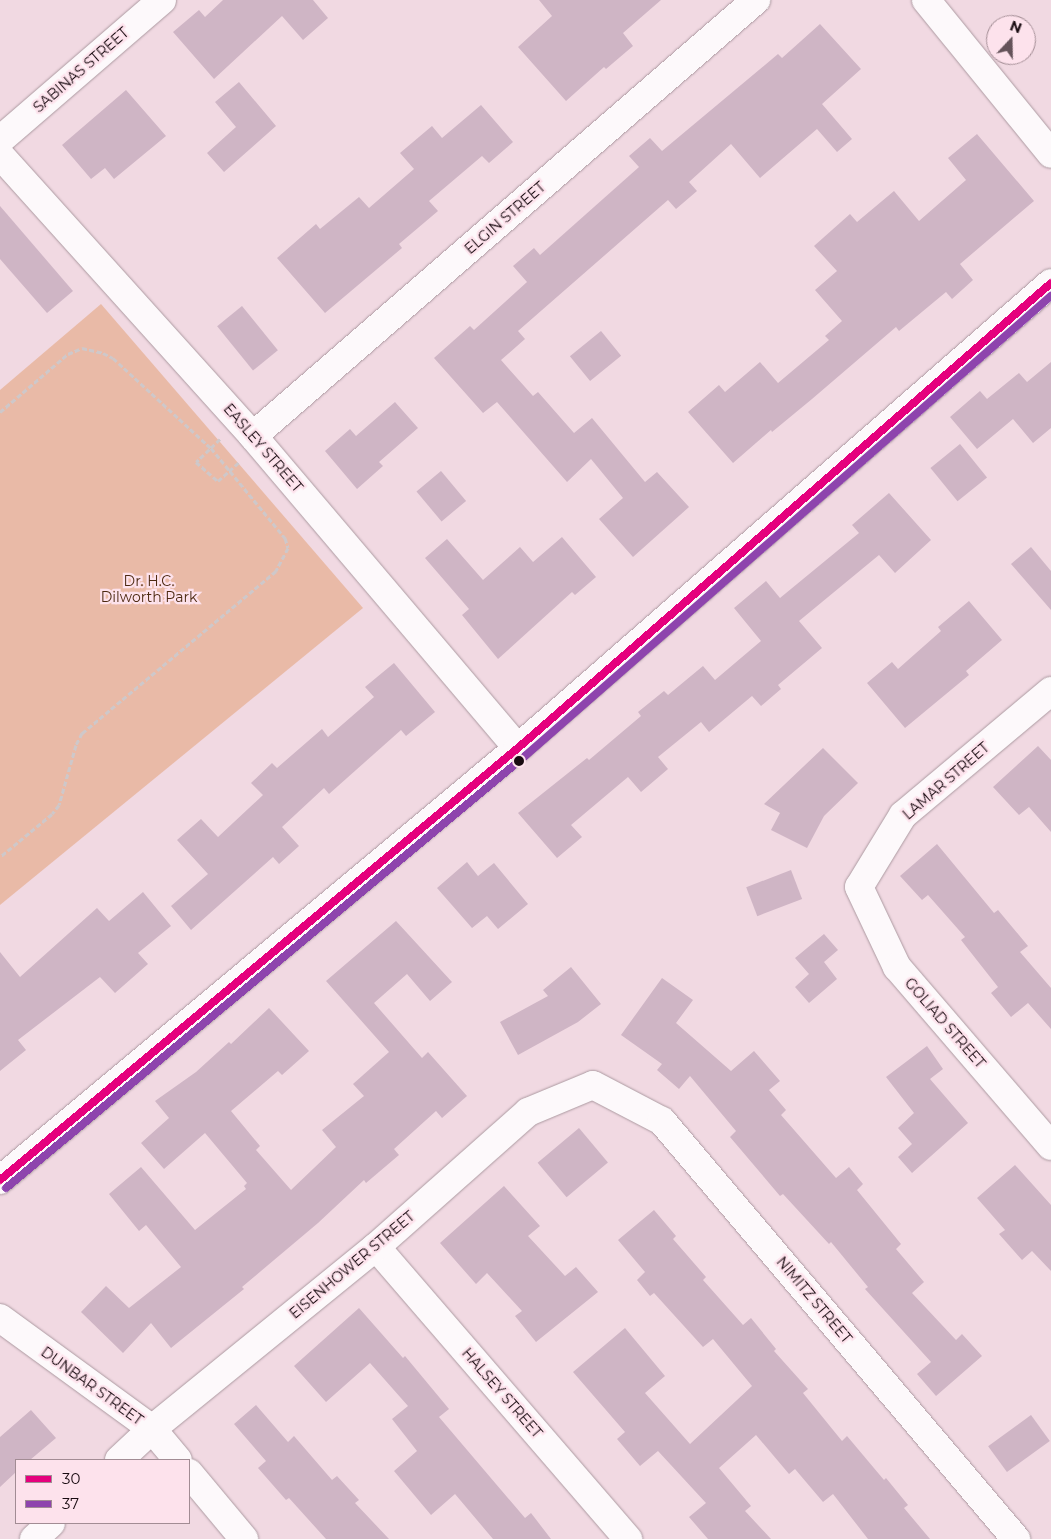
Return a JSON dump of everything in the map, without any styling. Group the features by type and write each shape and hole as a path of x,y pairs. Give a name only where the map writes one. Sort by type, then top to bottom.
{"street":[{"name":"SABINAS STREET","path":"0,140 162,0"},
{"name":"ELGIN STREET","path":"253,436 756,0"},
{"path":"926,0 1051,154"},
{"name":"EASLEY STREET","path":"0,155 253,436 518,748"},
{"path":"0,1180 518,748 1051,282"},
{"name":"LAMAR STREET","path":"859,887 904,815 1050,694"},
{"name":"GOLIAD STREET","path":"859,887 896,967 1051,1146"},
{"name":"EISENHOWER STREET","path":"120,1459 152,1429 376,1247 528,1112 593,1086"},
{"name":"NIMITZ STREET","path":"593,1086 662,1121 1016,1539"},
{"name":"HALSEY STREET","path":"376,1247 628,1539"},
{"name":"DUNBAR STREET","path":"0,1318 152,1429 177,1459"},
{"path":"190,1474 244,1539"},
{"path":"34,1539 50,1524"}],"path":[{"path":"0,412 68,354 82,348 94,349 113,358 211,448 285,538 288,548 284,559 276,571 82,733 76,745 59,804 52,814 0,857"},
{"path":"222,437 196,462 218,481 241,460"}],"green space":[{"name":"Dr. H.C. Dilworth Park","path":"101,304 363,608 0,905 0,390"}],"building":[{"path":"223,0 313,0 328,18 303,40 282,16 214,79 173,32 199,10 205,17"},
{"path":"539,0 661,0 623,33 633,46 606,69 604,67 566,101 518,47 552,16"},
{"path":"820,24 861,69 822,104 852,139 837,152 817,129 760,178 731,144 689,182 697,191 676,209 668,200 518,331 525,339 501,360 533,396 538,392 574,433 592,418 645,482 657,472 689,507 633,557 599,519 623,498 591,459 567,482 497,402 483,413 434,358 470,326 474,330 527,282 513,266 534,248 540,255 639,167 629,156 650,138 662,151 778,54 782,58"},
{"path":"239,82 276,126 224,172 207,153 236,127 215,102"},
{"path":"126,90 166,136 114,179 105,168 91,179 62,145"},
{"path":"481,105 513,142 489,163 482,156 429,201 438,211 399,244 402,248 325,313 277,258 316,224 320,229 359,197 369,208 414,169 400,153 432,126 442,138"},
{"path":"977,134 1034,201 960,264 973,280 952,299 946,292 899,331 896,327 733,463 688,412 719,385 725,392 760,362 778,383 829,340 825,336 842,321 815,290 837,271 814,246 850,214 857,222 894,191 919,221 966,180 948,158"},
{"path":"0,206 73,291 47,313 0,259"},
{"path":"242,306 278,350 253,370 217,326"},
{"path":"601,331 621,356 590,381 570,356"},
{"path":"1051,362 1051,428 1033,443 1013,419 977,449 950,417 980,391 987,399 1019,373 1027,382"},
{"path":"395,402 418,428 379,462 383,466 357,489 325,451 350,429 356,436"},
{"path":"960,444 987,477 958,501 930,468"},
{"path":"441,471 466,501 442,521 416,492"},
{"path":"889,493 931,540 895,573 879,555 799,621 822,648 778,685 781,689 761,706 752,696 709,732 701,722 658,757 668,769 641,792 628,777 571,825 582,837 557,858 518,813 587,758 589,760 641,716 638,712 664,691 668,695 703,666 715,680 761,641 734,608 766,581 780,598 859,533 852,525"},
{"path":"562,537 596,577 575,595 572,592 498,659 462,615 469,609 425,558 447,539 483,580 520,547 533,562"},
{"path":"1031,547 1051,571 1051,610 1011,564"},
{"path":"969,601 1002,640 966,671 969,675 905,728 867,683 892,662 898,669 941,631 938,627"},
{"path":"394,663 435,712 406,736 401,730 329,794 324,788 282,827 299,846 279,864 273,857 191,930 171,906 208,874 177,840 201,819 218,837 263,795 251,783 272,763 277,768 322,729 328,737 374,697 365,687"},
{"path":"1038,746 1051,760 1051,832 1029,807 1019,815 993,787"},
{"path":"823,748 858,783 824,816 807,848 771,830 780,813 764,804"},
{"path":"937,844 994,913 998,910 1028,946 1020,952 1051,988 1051,1029 1028,1003 1011,1017 991,993 998,987 961,940 965,937 928,895 922,900 900,876"},
{"path":"467,862 478,876 494,863 528,904 498,929 487,916 472,928 437,888"},
{"path":"791,870 802,899 757,916 746,887"},
{"path":"143,892 171,926 138,953 148,964 115,993 100,977 18,1040 26,1050 0,1071 0,952 20,977 97,908 109,921"},
{"path":"396,921 452,982 430,1001 407,974 374,1003 422,1058 428,1052 467,1096 442,1118 436,1111 394,1149 399,1155 366,1183 364,1180 318,1223 242,1287 244,1289 171,1348 151,1323 123,1353 81,1312 106,1286 129,1308 181,1267 146,1225 139,1231 109,1194 141,1167 195,1230 246,1189 244,1186 247,1183 205,1133 164,1169 141,1143 169,1118 155,1101 196,1072 229,1042 231,1044 269,1008 309,1051 282,1075 278,1071 231,1111 260,1146 256,1150 291,1190 336,1147 322,1130 364,1096 353,1084 389,1052 326,981"},
{"path":"824,934 838,950 824,962 837,979 809,1003 795,987 809,974 795,958"},
{"path":"571,967 601,1004 578,1022 518,1055 500,1022 548,996 543,990"},
{"path":"662,978 693,1000 676,1023 731,1071 754,1051 780,1081 769,1090 786,1110 781,1115 836,1178 849,1167 863,1184 857,1190 901,1244 896,1249 924,1282 912,1293 956,1340 962,1334 982,1356 936,1396 917,1374 931,1362 865,1289 868,1287 831,1242 829,1244 783,1194 780,1196 730,1137 736,1131 690,1076 679,1089 657,1070 662,1064 621,1035"},
{"path":"927,1046 943,1069 930,1079 968,1123 912,1173 898,1157 912,1144 898,1128 914,1113 886,1077"},
{"path":"579,1128 608,1162 567,1197 538,1163"},
{"path":"1015,1165 1051,1205 1051,1271 1032,1251 1022,1260 999,1234 1005,1230 977,1198"},
{"path":"504,1186 540,1226 528,1236 565,1276 576,1267 598,1292 536,1342 515,1316 522,1311 487,1273 476,1284 440,1243"},
{"path":"654,1210 676,1236 673,1239 706,1277 703,1280 743,1325 751,1318 776,1349 774,1351 808,1389 803,1393 842,1441 847,1436 884,1480 886,1478 908,1505 904,1508 930,1539 868,1539 833,1494 823,1502 795,1469 789,1474 756,1435 719,1468 751,1506 745,1511 771,1539 708,1539 689,1517 706,1503 658,1451 640,1466 617,1439 625,1432 573,1372 625,1328 665,1376 645,1393 690,1444 752,1386 713,1339 703,1347 654,1293 650,1296 637,1280 645,1272 618,1240"},
{"path":"359,1308 403,1358 405,1356 449,1409 439,1417 525,1518 531,1513 551,1539 493,1539 455,1494 431,1515 394,1471 417,1451 392,1419 408,1406 370,1363 326,1402 294,1366"},
{"path":"256,1405 288,1442 294,1436 332,1480 337,1476 359,1500 355,1503 389,1539 326,1539 289,1498 286,1500 258,1468 266,1461 234,1424"},
{"path":"31,1410 56,1438 31,1459 15,1459 15,1473 0,1487 0,1437"},
{"path":"1031,1415 1050,1441 1007,1472 988,1446"}],"transit line":[{"name":"30","path":"0,1180 518,748 1051,283"},
{"name":"37","path":"6,1188 525,756 1051,296"}]}
